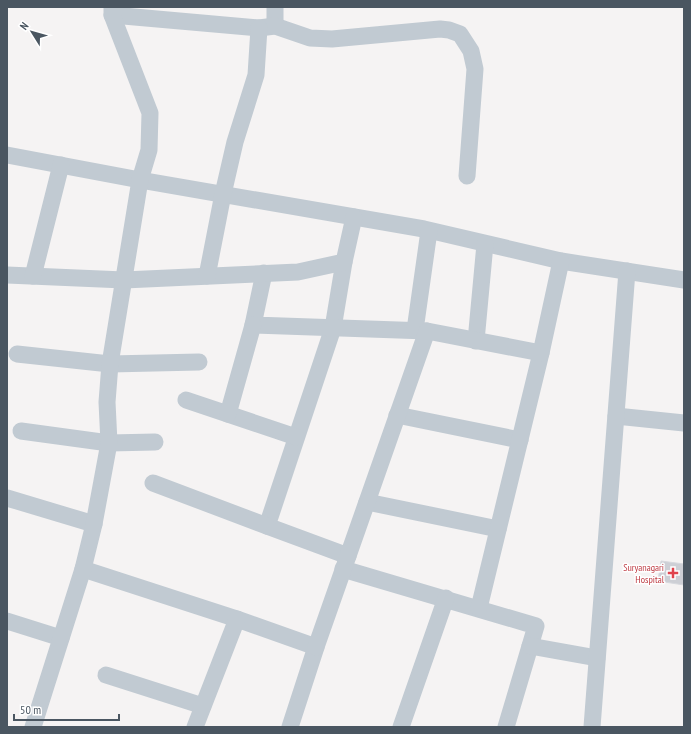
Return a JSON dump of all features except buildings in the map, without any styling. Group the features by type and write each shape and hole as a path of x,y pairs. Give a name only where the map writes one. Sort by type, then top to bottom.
{"street":[{"path":"207,276 235,142 256,75 267,27 275,7"},
{"path":"33,727 84,569 94,524 109,443 107,402 110,364 140,180 149,150 150,113 112,11 267,27 310,38 332,40 440,29 449,30 460,34 471,51 475,69 467,176"},
{"path":"7,155 429,231 561,261 684,280"},
{"path":"33,276 61,165"},
{"path":"267,526 333,328 344,262 354,217"},
{"path":"290,727 316,647 397,415 421,330 429,231"},
{"path":"476,340 485,244"},
{"path":"479,608 541,353 561,261"},
{"path":"7,275 124,280 298,272 344,262"},
{"path":"592,727 627,271"},
{"path":"228,414 253,325 264,273"},
{"path":"253,325 421,330 541,353"},
{"path":"17,354 110,364 199,362"},
{"path":"186,400 296,437"},
{"path":"397,415 520,440"},
{"path":"616,416 684,423"},
{"path":"21,431 109,443 155,442"},
{"path":"153,483 267,526 346,563 446,598 536,626 506,727"},
{"path":"7,498 94,524"},
{"path":"367,502 498,529"},
{"path":"84,569 237,619 316,647"},
{"path":"401,727 446,598"},
{"path":"195,727 237,619"},
{"path":"7,621 61,638"},
{"path":"530,646 597,658"},
{"path":"106,675 203,706"}],"place":[{"name":"Suryanagari Hospital","path":"673,573"}]}
